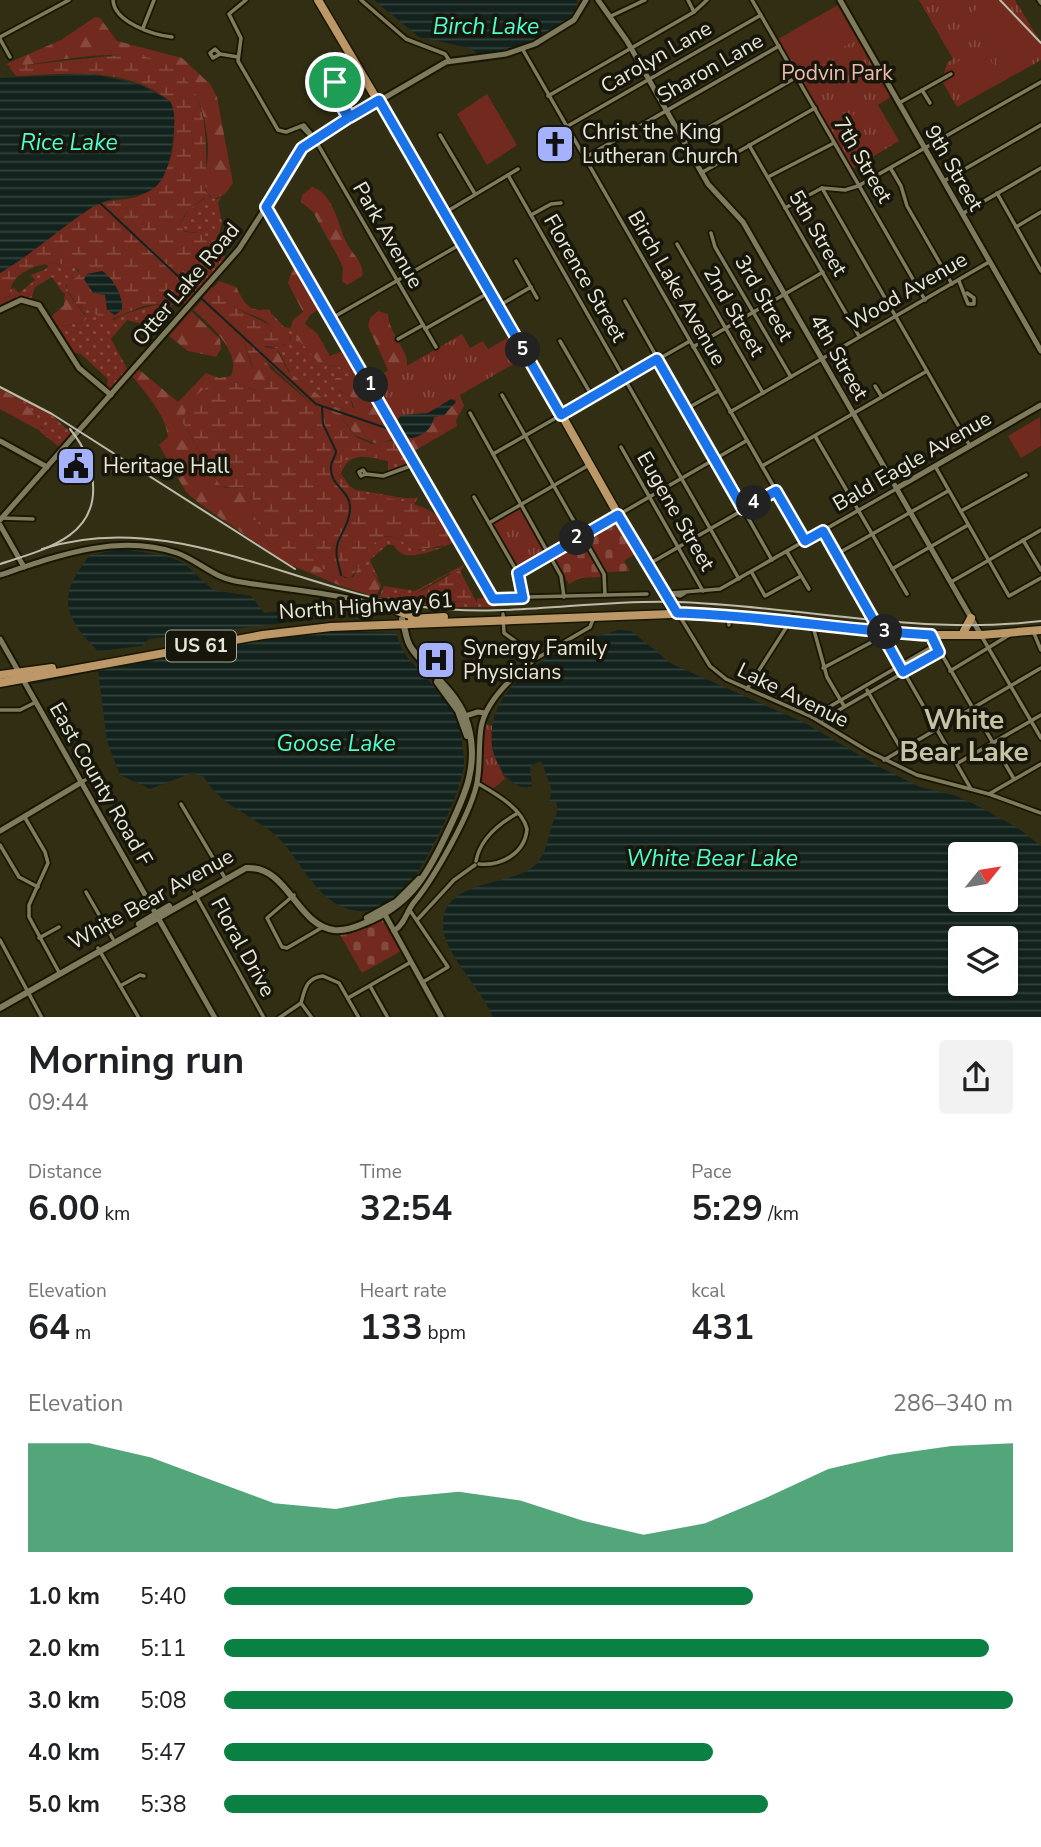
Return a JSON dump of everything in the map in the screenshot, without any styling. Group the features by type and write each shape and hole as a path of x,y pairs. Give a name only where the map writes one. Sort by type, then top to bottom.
{"main road":[{"path":"318,0 514,333 663,596 674,610"},
{"path":"324,0 348,48"},
{"path":"640,554 649,564 674,610"},
{"path":"655,608 663,605 663,596"},
{"name":"North Highway 61","path":"504,618 655,608 792,619 812,624 880,631 937,634 1011,633 1038,628"},
{"name":"North Highway 61","path":"21,675 274,629 402,623 422,618 596,615 723,608 880,631"},
{"path":"397,611 422,618"},
{"name":"US 61","path":"0,676 21,675 277,632 504,618"},
{"path":"964,631 971,618"},
{"name":"White Bear Avenue","path":"0,1007 195,893 246,868 260,868 273,876 324,927 347,930 407,900 423,882 463,804 472,768 471,741 463,718 444,690 407,648 402,623"},
{"name":"North Highway 61","path":"937,634 1038,628"},
{"name":"US 61","path":"0,682 21,675"},
{"name":"White Bear Avenue","path":"293,896 318,919 332,926 351,925 384,913"},
{"name":"White Bear Avenue","path":"99,949 157,915"}],"street":[{"path":"10,57 0,38 69,0"},
{"path":"113,0 119,16 143,28 172,37"},
{"path":"143,28 154,0"},
{"path":"220,54 237,57 241,39 229,13 246,0"},
{"path":"361,0 404,38 445,54 449,60"},
{"name":"Otter Lake Road","path":"0,521 242,245 297,154 314,138 449,60 485,58 523,50 568,25 579,14 586,0"},
{"name":"4th Street","path":"598,0 631,49 701,173 743,222 1041,738"},
{"path":"611,16 645,0"},
{"path":"688,0 694,12"},
{"path":"548,96 694,12 707,0"},
{"name":"7th Street","path":"752,0 925,300"},
{"name":"9th Street","path":"840,0 1041,350"},
{"name":"Carolyn Lane","path":"566,127 761,15"},
{"name":"Sharon Lane","path":"584,158 779,46"},
{"name":"Birch Lake Avenue","path":"523,50 805,541"},
{"name":"Park Avenue","path":"237,57 277,129 285,132 301,126 309,128 436,347"},
{"path":"899,103 951,74"},
{"path":"683,142 797,77"},
{"path":"785,208 822,188 845,190 859,186 1041,82"},
{"path":"922,90 930,103"},
{"path":"334,92 349,118"},
{"path":"701,173 815,108"},
{"path":"944,181 1041,125"},
{"path":"440,135 475,194"},
{"path":"768,177 835,143"},
{"name":"5th Street","path":"749,145 859,336"},
{"path":"891,168 901,186 907,206 952,284"},
{"path":"962,214 1041,168"},
{"path":"444,213 518,169"},
{"name":"Florence Street","path":"508,175 740,579"},
{"path":"822,188 970,446"},
{"path":"997,193 1041,271"},
{"path":"531,215 551,204 561,203"},
{"path":"266,207 494,600 647,594"},
{"path":"1016,227 1041,212"},
{"name":"3rd Street","path":"711,233 715,247 791,377"},
{"path":"332,318 461,243"},
{"name":"2nd Street","path":"677,244 763,393"},
{"path":"516,261 537,298"},
{"name":"Wood Avenue","path":"730,412 990,262"},
{"path":"693,347 823,272"},
{"path":"959,280 967,293"},
{"path":"498,306 531,287"},
{"path":"398,339 490,292"},
{"path":"0,310 20,300 40,306 77,365 110,396"},
{"path":"625,300 772,560"},
{"path":"560,341 592,397"},
{"path":"493,453 690,341"},
{"path":"762,466 927,371"},
{"path":"875,386 882,397"},
{"path":"686,409 718,391"},
{"path":"502,394 604,573 606,595"},
{"name":"Bald Eagle Avenue","path":"685,593 720,589 740,579 1041,405"},
{"path":"470,413 549,554 562,580 564,597"},
{"path":"815,436 907,594"},
{"path":"0,441 47,467"},
{"path":"518,573 747,441"},
{"name":"Eugene Street","path":"621,447 704,591"},
{"path":"366,474 382,476 416,464"},
{"path":"489,523 589,465"},
{"path":"935,467 1009,596 1041,578"},
{"path":"961,511 1026,475"},
{"path":"649,564 776,491"},
{"path":"836,554 948,491"},
{"path":"474,496 518,573 523,598"},
{"path":"24,567 0,521 33,519"},
{"path":"892,569 968,525"},
{"path":"951,582 1041,530"},
{"path":"823,531 971,789"},
{"path":"1023,540 1041,570"},
{"path":"0,575 96,547 146,547 180,554 230,580 397,611 402,623"},
{"path":"787,552 809,589"},
{"path":"752,572 765,596 801,576"},
{"name":"Lake Avenue","path":"674,610 713,670 747,689 812,717 884,760 923,778 989,793 1041,813"},
{"path":"728,614 729,625"},
{"path":"394,931 403,923 434,877 477,783 484,716 502,690 532,660 592,625 596,615"},
{"path":"504,618 504,634 522,646 532,660"},
{"path":"504,618 505,629 510,637"},
{"path":"747,689 792,619"},
{"path":"812,624 823,668 844,705"},
{"path":"1038,628 1041,650"},
{"path":"823,668 880,631"},
{"path":"950,671 1011,633"},
{"path":"937,634 935,645 1014,779"},
{"path":"812,717 935,645 937,634"},
{"name":"East County Road F","path":"0,639 215,1017"},
{"path":"819,721 939,652"},
{"path":"884,760 1041,668"},
{"path":"865,687 901,749"},
{"path":"0,710 20,710 36,702"},
{"path":"958,763 1041,715"},
{"path":"463,718 484,716"},
{"path":"989,793 1041,764"},
{"path":"0,831 92,776"},
{"path":"418,919 454,880 477,863 507,860 520,847 527,829 518,813 477,783"},
{"path":"181,804 224,877"},
{"path":"477,863 480,850 499,823 518,813"},
{"path":"24,816 47,860 28,914 59,972"},
{"path":"0,845 19,877 38,887"},
{"path":"86,892 113,939"},
{"name":"Floral Drive","path":"195,893 264,1017"},
{"path":"293,896 267,918 282,947 286,949 324,927"},
{"path":"410,909 448,967 422,982"},
{"path":"384,913 442,1017"},
{"path":"39,938 59,927"},
{"path":"0,940 42,1017"},
{"path":"99,949 139,1017"},
{"path":"348,998 411,962"},
{"path":"120,986 140,975 144,976"},
{"path":"279,1017 301,1003 305,986 315,978 333,978 359,1017"},
{"path":"370,986 388,1017"},
{"path":"301,1003 312,1017"}],"green space":[{"path":"919,0 1015,0 1041,43 1041,60 957,107 942,81 947,63 953,59"},
{"path":"991,0 1010,28 981,43 969,24 972,13"},
{"name":"Podvin Park","path":"838,5 891,97 878,105 899,141 852,169 778,39"},
{"path":"835,12 852,42 833,52 817,22"},
{"path":"95,17 100,18 117,41 182,58 210,84 217,97 233,183 225,194 214,199 206,192 208,146 204,118 192,89 175,70 152,59 125,55 97,55 12,67 6,64 61,40"},
{"path":"808,25 829,61 811,72 790,35"},
{"path":"1019,26 1038,57 1002,77 996,64 998,41"},
{"path":"982,46 1002,80 979,92 970,92 956,75 953,65"},
{"path":"127,54 155,60 176,70 190,85 199,103 206,148 205,197 186,213 180,224 184,232 200,233 208,243 204,271 195,293 167,303 143,306 108,321 77,304 67,290 67,284 80,274 79,270 70,266 48,264 36,266 17,277 10,295 0,302 0,273 92,207 103,202 133,198 151,189 167,168 174,139 172,111 167,99 150,88 133,81 94,74 16,76 9,67"},
{"path":"487,94 517,145 487,165 457,114"},
{"path":"852,113 870,145 852,155 834,123"},
{"path":"312,187 319,190 330,202 346,242 362,267 362,276 347,285 342,281 343,268 338,257 313,212 301,202 302,195"},
{"path":"205,190 210,197 221,197 218,203 222,222 217,244 227,260 187,306 182,302 180,306 174,304 158,314 160,319 155,318 147,325 127,320 111,339 129,372 109,391 106,389 108,379 81,354 71,352 57,327 84,322 86,315 73,300 81,307 114,320 195,292 204,271 208,243 200,233 183,231 180,224 189,210 204,199"},
{"path":"64,263 74,266 80,274 66,285 68,292 63,293 52,277 35,287 31,299 16,299 0,308 0,302 10,296 10,289 14,288 19,293 35,280 31,275 46,269 48,266 45,264"},
{"path":"300,265 324,306 310,315 305,324 317,333 330,356 348,349 399,437 377,444 356,436 341,417 313,405 264,359 261,351 264,347 276,349 289,372 333,406 345,411 354,408 350,396 337,390 332,383 336,378 352,378 353,370 319,363 290,330 293,320 303,312 288,283 293,267"},
{"path":"219,281 236,287 248,306 257,310 269,309 272,315 264,320 235,308 213,288"},
{"path":"212,287 235,308 290,335 289,343 278,347 265,346 262,355 271,369 309,402 340,416 356,437 372,444 396,440 406,454 397,460 389,461 357,453 340,464 339,475 349,486 362,492 428,509 440,519 449,534 447,545 415,550 397,538 380,538 368,550 349,578 301,561 268,542 253,513 253,490 219,484 183,423 194,397 208,387 226,382 258,390 266,387 270,377 265,368 253,368 243,337 201,299"},
{"path":"65,289 87,318 83,322 57,327 51,317 64,305"},
{"path":"202,300 243,337 252,367 265,368 270,376 266,387 258,390 227,383 218,384 202,392 189,406 183,423 215,478 225,488 247,487 253,490 253,513 268,542 304,562 329,568 345,578 353,577 359,567 369,567 381,585 376,597 286,563 186,492 159,445 168,437 163,420 131,375 137,368 178,402 206,373 219,378 231,376 233,367 228,348 193,310"},
{"path":"191,311 220,339 221,349 216,357 188,351 169,336"},
{"path":"378,311 388,314 389,322 405,354 407,366 460,395 464,406 456,420 457,426 411,453 403,439 426,431 434,417 444,415 456,400 451,399 393,421 371,383 388,370 368,326 370,318"},
{"path":"272,314 284,327 290,328 319,363 353,370 352,378 333,380 340,392 350,396 353,409 345,411 335,407 291,374 279,352 272,347 285,345 291,338 263,320"},
{"path":"462,334 470,348 483,341 488,349 511,336 524,358 398,431 372,386"},
{"path":"0,389 33,412 42,432 0,409"},
{"path":"9,393 52,415 73,435 61,448 40,432 43,428 36,418 24,404"},
{"path":"1040,417 1041,446 1021,458 1008,436"},
{"path":"399,437 413,463 388,472 388,461 354,458 344,466 341,474 351,487 341,479 338,469 343,459 358,451 381,458 400,458 405,455 399,441 392,440"},
{"path":"357,490 406,498 418,497 414,505"},
{"path":"521,506 548,554 518,571 491,523"},
{"path":"444,516 458,540 446,546 438,549 413,555 406,555 393,545 387,545 370,560 379,580 369,568 359,567 373,544 383,537 399,539 415,550 443,547 449,540 447,527 438,517"},
{"path":"615,520 635,554 624,561 630,571 606,572 587,537"},
{"path":"581,540 602,577 580,578 569,584 553,556"},
{"path":"465,564 461,571 448,574 408,598 438,602 477,602 477,599 489,596 498,602 498,607 437,607 379,597 384,586 415,591"},
{"path":"459,569 477,603 408,598 408,595 424,590"},
{"path":"482,723 493,726 492,749 505,779 490,791 477,783"},
{"path":"383,918 401,951 362,973 339,933"}],"water":[{"name":"Birch Lake","path":"374,0 577,0 574,12 553,31 522,45 478,54 470,48 419,37"},
{"name":"Rice Lake","path":"91,74 139,84 170,101 174,132 161,181 142,194 103,202 88,210 0,273 0,78"},
{"path":"102,271 114,283 121,300 122,310 115,315 107,310 105,295 93,293 84,279 87,274"},
{"path":"451,399 456,402 444,415 434,417 422,435 410,438 402,432 397,421 401,415 428,413"},
{"path":"122,549 167,556 184,563 213,590 251,596 264,613 330,606 335,611 326,618 149,639 142,646 98,651 71,615 69,593 90,555"},
{"name":"White Bear Lake","path":"619,630 631,631 672,664 805,723 920,787 954,795 974,804 1018,828 1041,846 1041,1017 493,1017 449,947 443,926 446,910 454,899 467,891 528,870 538,862 545,850 557,809 556,802 549,802 552,790 541,761 530,766 532,786 517,785 505,775 496,760 492,733 498,707 516,682 542,661 572,646"},
{"name":"Goose Lake","path":"346,631 396,633 410,661 439,692 454,714 460,729 464,761 458,790 422,866 389,902 363,911 342,907 329,899 273,833 225,801 204,777 192,773 150,789 120,775 107,741 98,670 282,637"}],"waterway":[{"path":"99,202 195,292"},
{"path":"201,298 316,404 392,430"},
{"path":"322,407 323,424 336,451 331,472 350,505 348,520 337,546 341,575"},
{"path":"32,683 98,670"}],"railway":[{"path":"1000,0 1041,43"},
{"path":"0,387 52,414 295,569"},
{"path":"0,564 63,539 76,530 86,518 92,503 91,469 79,441 70,429"},
{"path":"42,549 90,539 139,538 234,556 375,598 455,610 677,602 903,623 994,625 1041,621"}],"place":[{"name":"Christ the King Lutheran Church","path":"555,144"},
{"name":"Heritage Hall","path":"76,466"},
{"name":"Synergy Family Physicians","path":"436,660"}],"district":[{"name":"White Bear Lake","path":"964,736"}],"route":[{"path":"335,82 330,80 330,83 343,108 350,117 379,100 561,415 657,359 743,509 776,491 805,541 823,531 857,590 880,632 903,672 939,652 931,635 880,632 732,614 677,613 618,515 518,573 523,598 493,599 266,207 302,148 348,118 334,92 334,88 335,82"}]}
